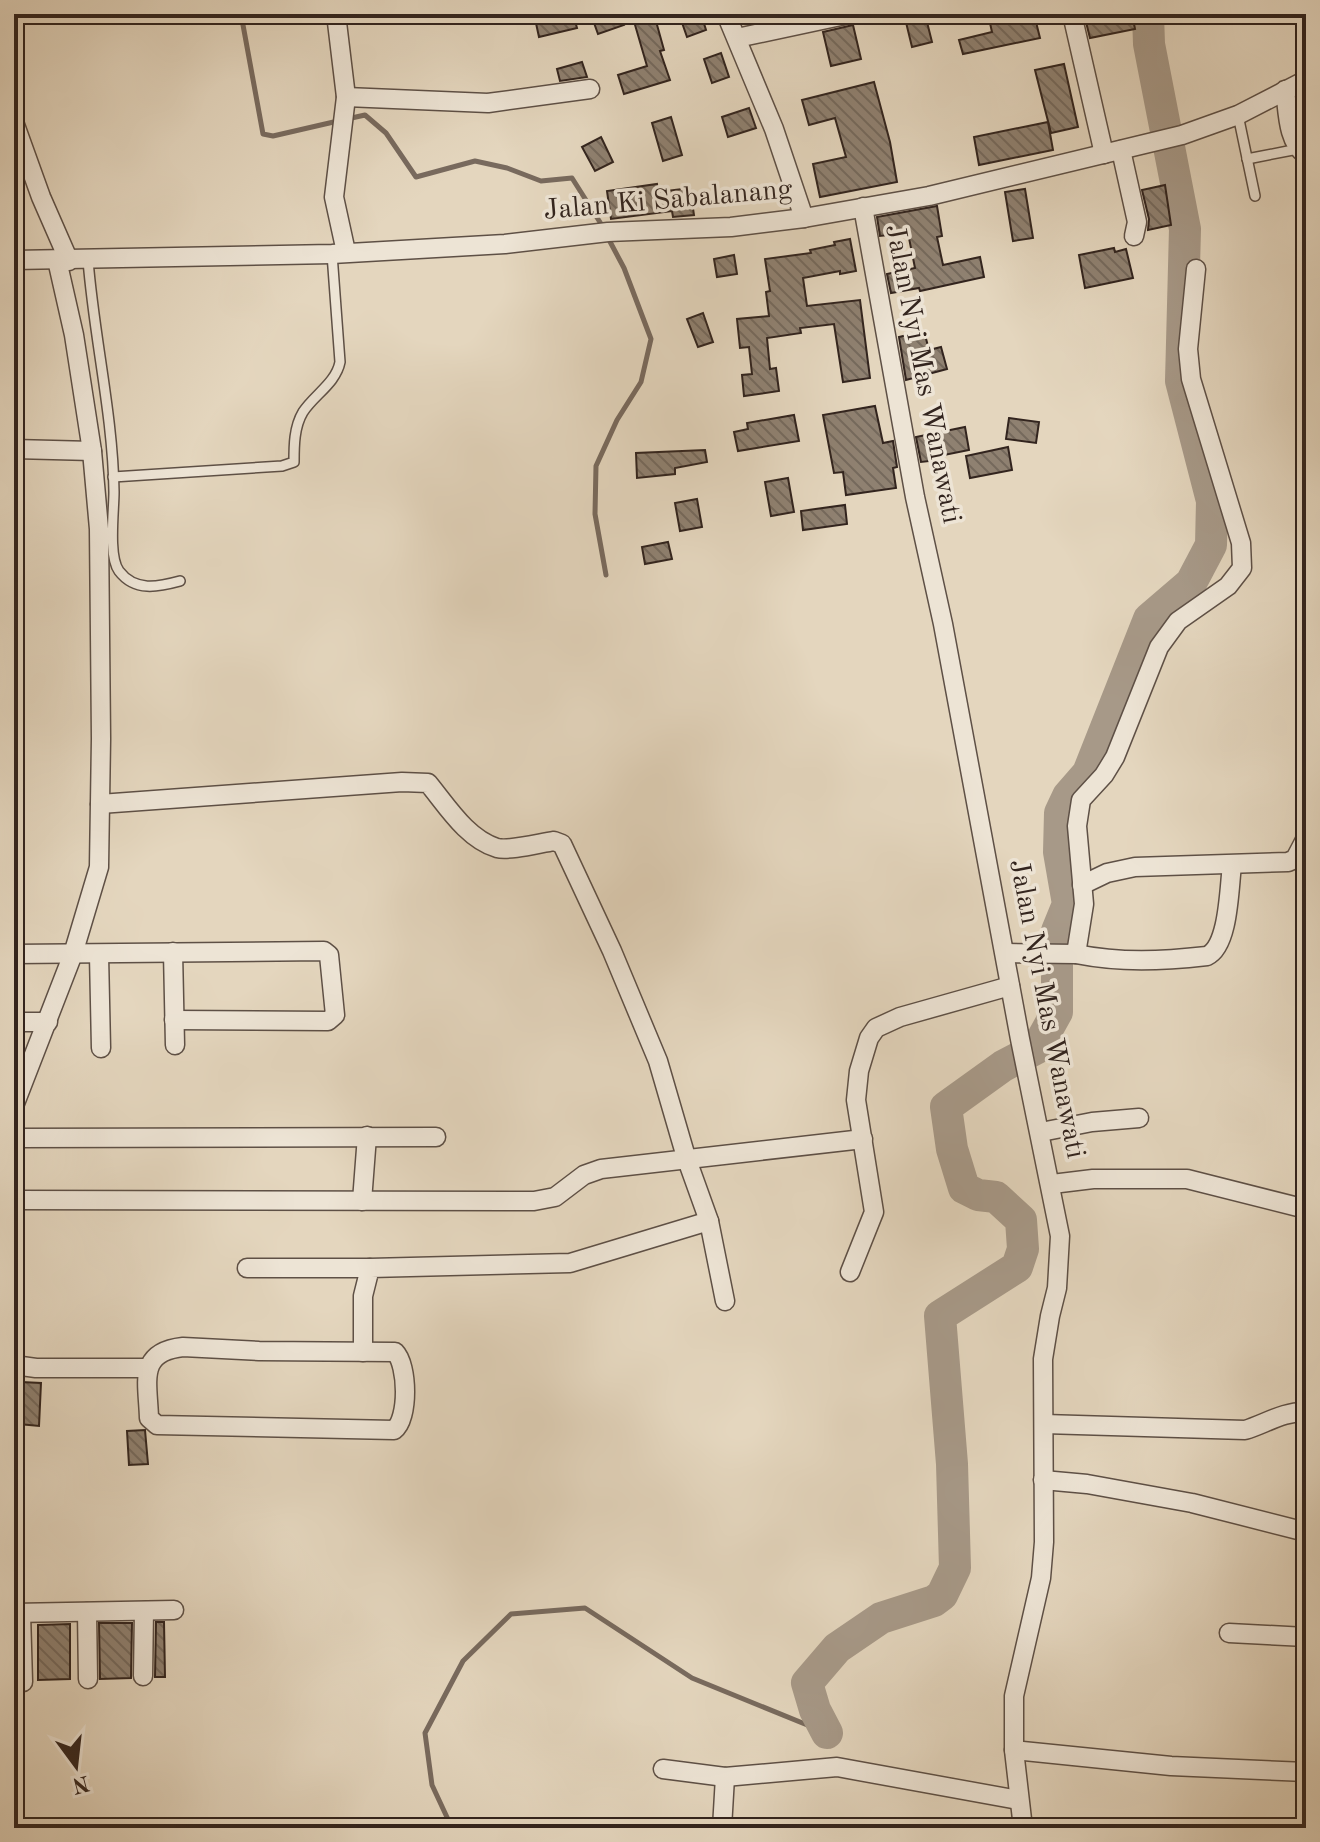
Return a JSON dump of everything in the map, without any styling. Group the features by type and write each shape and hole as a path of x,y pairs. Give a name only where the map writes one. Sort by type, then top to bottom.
{"street":[{"path":"336,14 346,104 334,197 339,253"},
{"path":"726,14 774,129 804,218"},
{"path":"737,38 850,14"},
{"path":"1072,14 1112,152 1137,222 1134,236"},
{"name":"Jalan Ki Sabalanang","path":"14,260 339,253 505,244 604,232 731,227 804,218 988,183 1182,135 1238,115 1306,80"},
{"path":"346,104 488,103 590,89"},
{"path":"1285,90 1291,129 1302,152"},
{"path":"14,122 41,197 71,260 74,335 92,451 99,529 100,804 99,867 73,954 14,1106"},
{"name":"Jalan Nyi Mas Wanawati","path":"863,207 915,497 946,639 1060,1236 1057,1288 1043,1359 1044,1542 1041,1578 1014,1696 1014,1750 1023,1828"},
{"path":"1072,954 1082,920 1077,826 1081,800 1104,775 1115,757 1159,647 1178,621 1228,586 1242,568 1241,543 1191,379 1188,349 1196,269"},
{"path":"14,449 92,451"},
{"path":"100,804 402,782 428,783 461,824 500,849 554,841 562,844 658,1061 686,1157 709,1221 725,1301"},
{"path":"1082,885 1107,873 1135,867 1288,862 1295,859 1306,838"},
{"path":"1005,953 1072,954 1126,962 1214,954 1223,936 1232,865"},
{"path":"14,954 324,951 331,958 335,1015 328,1021 174,1020"},
{"path":"173,952 175,1045"},
{"path":"99,955 101,1048"},
{"path":"850,1272 874,1212 857,1109 859,1071 869,1038 876,1028 930,1006 1010,986"},
{"path":"14,1022 48,1022"},
{"path":"1041,1132 1092,1122 1139,1118"},
{"path":"362,1201 367,1136"},
{"path":"14,1138 436,1137"},
{"path":"14,1200 534,1201 555,1197 584,1175 601,1169 863,1139"},
{"path":"1052,1184 1093,1179 1187,1179 1306,1209"},
{"path":"247,1268 570,1263 709,1221"},
{"path":"363,1352 363,1296 370,1268"},
{"path":"183,1347 395,1352 401,1358 405,1411 401,1425 394,1430 157,1425 149,1418 147,1368 159,1353 183,1347"},
{"path":"14,1365 36,1368 147,1368"},
{"path":"1044,1424 1245,1430 1296,1412 1306,1412"},
{"path":"1043,1480 1087,1484 1192,1503 1306,1532"},
{"path":"23,1682 18,1613 174,1610"},
{"path":"143,1676 144,1611"},
{"path":"87,1612 88,1679"},
{"path":"1229,1633 1306,1637"},
{"path":"1014,1750 1171,1766 1306,1772"},
{"path":"663,1769 725,1777 837,1767 1018,1800"},
{"path":"722,1828 725,1777"}],"lane":[{"path":"1238,115 1255,196"},
{"path":"1247,159 1302,152"},
{"path":"113,477 282,466 294,462 297,428 303,412 338,373 339,253"},
{"path":"71,260 113,477 112,541 117,569 131,582 153,589 180,581"}],"building":[{"path":"534,14 573,14 577,28 539,37"},
{"path":"620,14 624,25 598,34 593,20"},
{"path":"654,14 664,50 660,51 670,80 624,94 618,75 647,66 633,18"},
{"path":"679,14 701,14 706,30 687,37"},
{"path":"904,14 925,14 932,42 912,47"},
{"path":"988,14 1034,14 1040,38 963,54 959,40 992,32"},
{"path":"1084,14 1132,14 1135,29 1090,38"},
{"path":"853,25 861,59 831,66 823,32"},
{"path":"721,53 729,77 712,83 704,59"},
{"path":"582,62 587,77 560,81 557,69"},
{"path":"1064,64 1078,127 1051,133 1035,70"},
{"path":"874,82 897,182 820,197 813,164 846,157 835,118 809,125 802,100"},
{"path":"749,108 756,128 728,137 722,117"},
{"path":"671,117 682,155 663,161 652,123"},
{"path":"1048,122 1053,150 979,165 974,137"},
{"path":"601,137 613,162 595,171 582,147"},
{"path":"657,184 658,192 690,188 694,215 673,217 672,211 611,219 607,191"},
{"path":"1165,185 1171,225 1148,230 1149,219 1142,190"},
{"path":"1025,189 1033,238 1013,241 1005,192"},
{"path":"937,206 942,236 937,237 943,265 980,257 984,277 920,291 919,288 891,293 887,274 915,268 908,233 880,236 877,217"},
{"path":"850,239 856,271 803,278 807,306 860,300 870,378 843,382 834,324 800,328 801,333 767,338 770,369 776,368 779,391 744,396 742,375 752,374 749,347 740,348 737,319 769,316 766,292 770,291 765,259 811,253 810,250"},
{"path":"1114,248 1115,252 1126,249 1133,278 1085,288 1079,255"},
{"path":"734,255 737,274 717,277 714,259"},
{"path":"703,313 713,342 698,347 687,319"},
{"path":"924,331 929,350 941,347 947,369 906,380 899,337"},
{"path":"875,406 883,443 893,441 896,488 846,495 843,472 834,473 823,415"},
{"path":"794,415 799,441 738,451 734,432 748,429 747,423"},
{"path":"1009,418 1039,422 1036,443 1006,439"},
{"path":"965,427 969,450 921,462 916,437"},
{"path":"1008,447 1012,470 970,478 966,456"},
{"path":"705,450 707,462 675,468 675,474 637,478 636,453"},
{"path":"788,478 794,512 771,516 765,482"},
{"path":"697,499 702,527 680,531 675,503"},
{"path":"845,505 847,524 803,530 801,511"},
{"path":"668,542 672,559 645,564 642,547"},
{"path":"21,1382 41,1383 39,1426 19,1424"},
{"path":"145,1430 148,1464 129,1465 127,1431"},
{"path":"156,1622 164,1622 165,1677 155,1677"},
{"path":"99,1623 132,1623 131,1678 100,1679"},
{"path":"70,1624 70,1679 38,1680 38,1625"}],"waterway":[{"path":"241,14 263,134 273,136 338,121"},
{"path":"827,1733 815,1710 807,1683 837,1648 881,1618 934,1601 942,1595 955,1568 952,1464 940,1316 1017,1267 1023,1249 1021,1220 996,1197 978,1195 964,1188 952,1149 946,1107 1003,1066 1037,1048 1057,1012 1057,931 1068,904 1059,852 1060,813 1068,796 1088,773 1149,619 1191,583 1211,545 1212,501 1181,381 1185,229 1149,44 1148,14"},
{"path":"347,119 365,115 386,133 416,177 475,161 507,168 541,181 572,178 603,227"},
{"path":"606,575 595,514 596,466 617,420 641,382 651,339 624,268 607,236"},
{"path":"452,1828 432,1785 425,1733 463,1661 511,1614 585,1608 692,1678 827,1733"}]}
